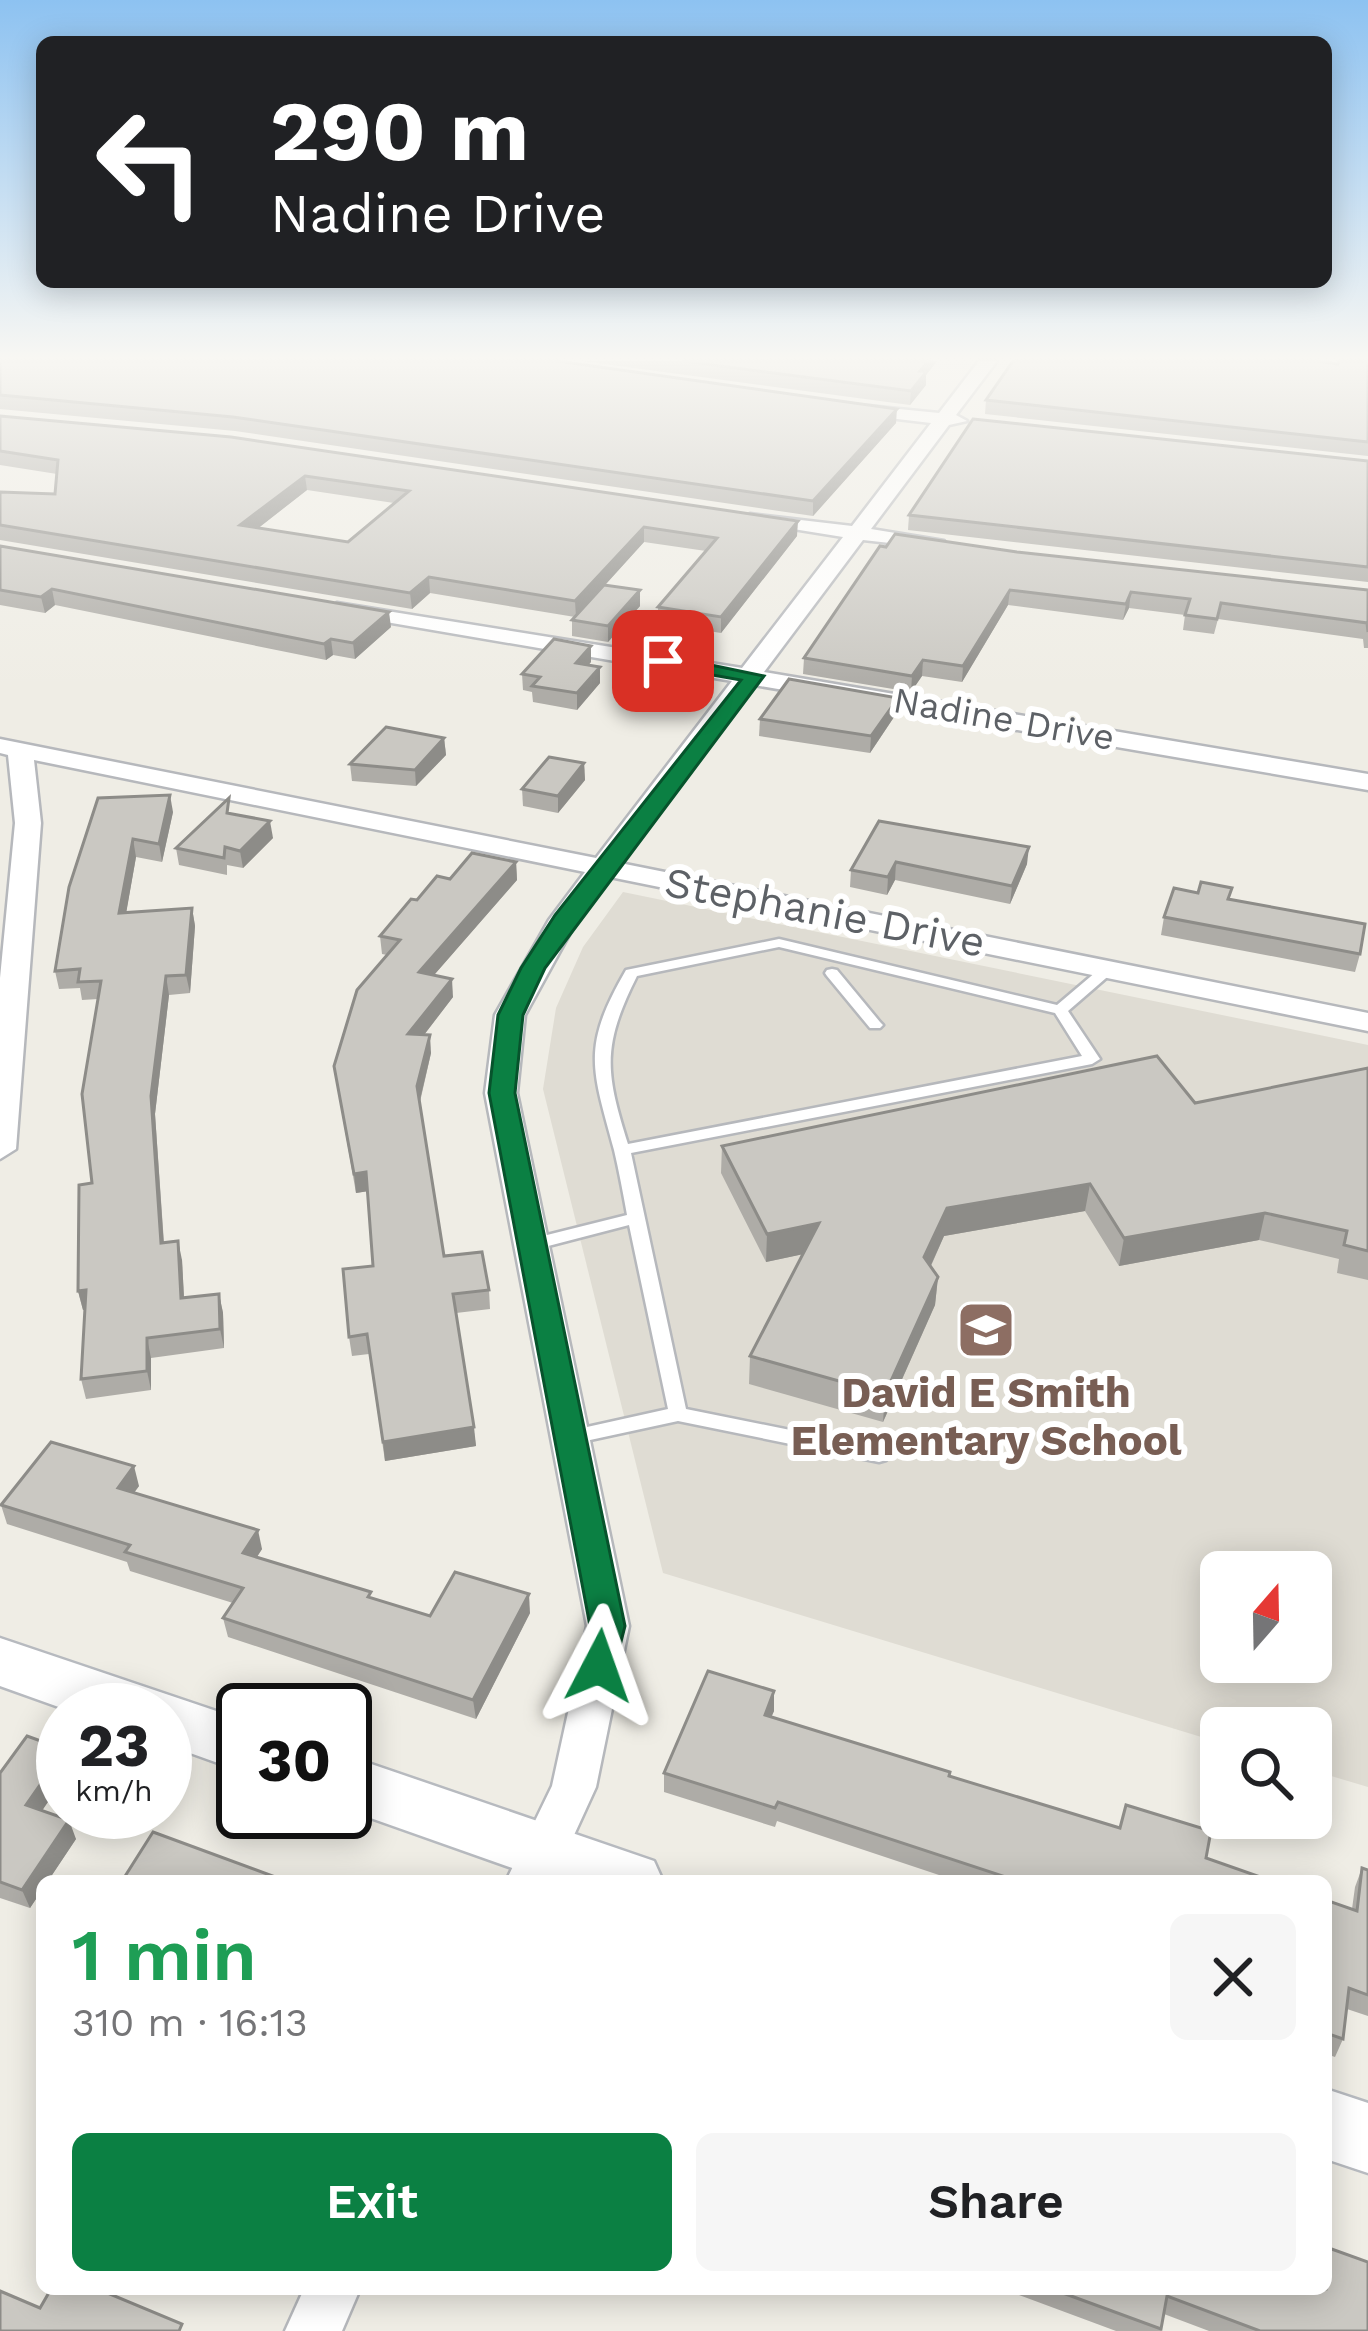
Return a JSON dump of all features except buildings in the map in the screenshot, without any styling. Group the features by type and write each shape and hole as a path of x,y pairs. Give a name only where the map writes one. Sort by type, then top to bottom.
{"street":[{"path":"536,1866 574,1786 608,1626 566,1438 502,1093 510,1015 543,952 907,470"},
{"path":"744,516 949,547"},
{"name":"Nadine Drive","path":"321,604 1368,782"},
{"path":"0,1149 28,823 7,754"},
{"name":"Stephanie Drive","path":"7,754 605,868 1368,1022"},
{"path":"0,1662 60,1683"},
{"path":"372,1794 536,1866 593,1875"},
{"path":"1332,2126 1368,2138"},
{"path":"313,2331 330,2295"}],"lane":[{"path":"622,1150 1092,1059 1060,1010 779,943 631,973 611,1010 597,1072 622,1150 678,1414"},
{"path":"1060,1010 1108,969"},
{"path":"832,974 875,1025"},
{"path":"528,1246 636,1218"},
{"path":"566,1438 678,1414 879,1455"}],"shaded area":[{"name":"David E Smith Elementary School","path":"623,892 1368,1045 1368,1787 1332,1776 1332,1707 1200,1707 1200,1737 663,1573 543,1089 556,1008 583,947"}],"place":[{"name":"David E Smith Elementary School","path":"986,1330"}],"route":[{"path":"599,1666 608,1626 566,1438 502,1093 510,1015 533,968 563,920 754,676 663,661"}]}
